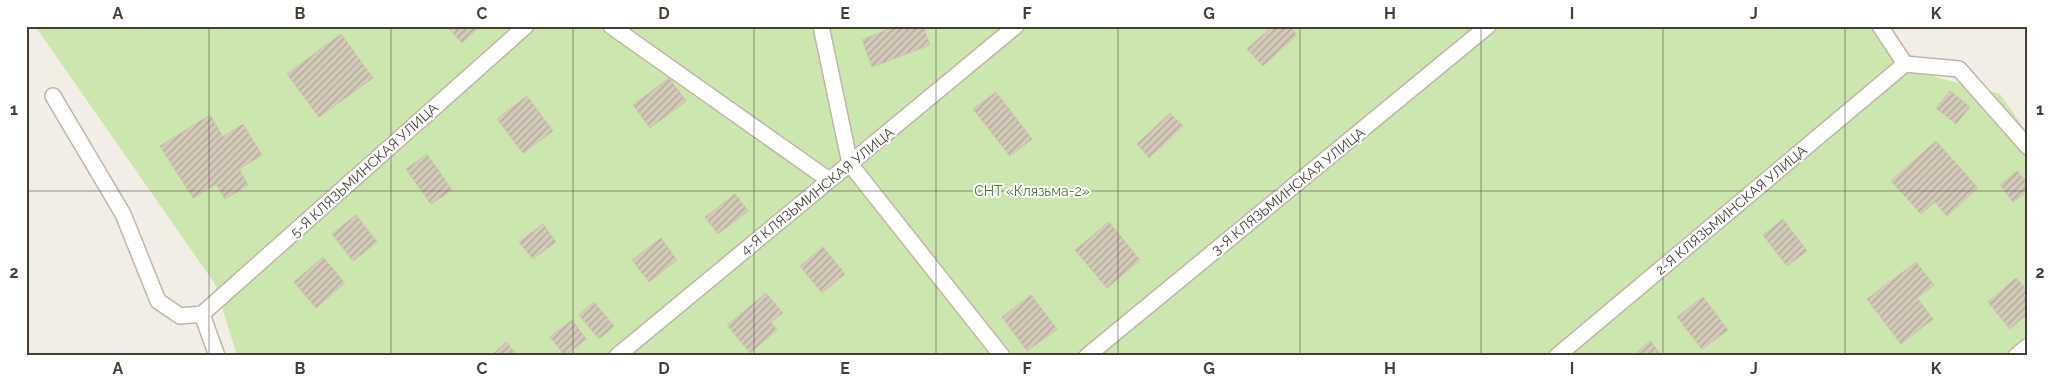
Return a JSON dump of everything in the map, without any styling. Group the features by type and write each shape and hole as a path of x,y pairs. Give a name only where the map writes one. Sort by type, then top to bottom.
{"lane":[{"name":"5-Я КЛЯЗЬМИНСКАЯ УЛИЦА","path":"202,314 526,26"},
{"path":"611,26 829,180"},
{"path":"821,26 850,164 1002,356"},
{"name":"4-Я КЛЯЗЬМИНСКАЯ УЛИЦА","path":"618,356 1016,26"},
{"name":"3-Я КЛЯЗЬМИНСКАЯ УЛИЦА","path":"1087,356 1488,26"},
{"path":"1880,26 1905,64 1959,69 2028,147"},
{"name":"2-Я КЛЯЗЬМИНСКАЯ УЛИЦА","path":"1557,356 1905,64"},
{"path":"52,96 123,214 158,301 180,316 202,314 217,356"},
{"path":"2016,356 2028,346"}],"green space":[{"name":"СНТ «Клязьма-2»","path":"35,26 1890,26 1905,50 1936,77 2000,94 2028,134 2028,356 237,356 215,284"}],"building":[{"path":"447,26 480,26 462,43"},
{"path":"896,26 923,26 930,45 872,67 862,40"},
{"path":"1273,26 1289,26 1297,35 1263,66 1247,49"},
{"path":"341,34 373,78 319,117 287,74"},
{"path":"669,78 686,101 650,128 633,105"},
{"path":"1950,91 1970,107 1956,124 1936,108"},
{"path":"996,92 1032,139 1010,156 973,109"},
{"path":"527,96 553,131 523,153 497,119"},
{"path":"1170,113 1183,126 1149,158 1137,144"},
{"path":"210,115 223,137 243,124 262,155 239,169 248,185 225,199 216,184 193,198 160,146"},
{"path":"1936,141 1978,188 1947,216 1935,202 1921,214 1891,181"},
{"path":"427,154 452,190 431,204 406,169"},
{"path":"2017,171 2028,184 2028,191 2013,202 2000,185"},
{"path":"735,194 748,211 718,234 705,217"},
{"path":"356,215 377,242 353,261 332,234"},
{"path":"1783,219 1807,251 1787,266 1763,235"},
{"path":"1109,222 1140,260 1107,288 1075,250"},
{"path":"543,224 556,242 533,259 519,242"},
{"path":"661,238 677,260 649,282 632,260"},
{"path":"823,247 845,274 822,293 800,266"},
{"path":"323,257 345,283 316,308 294,282"},
{"path":"1916,262 1934,285 1917,298 1933,319 1901,344 1867,299"},
{"path":"2016,278 2028,291 2028,313 2010,329 1988,302"},
{"path":"766,293 783,313 771,322 777,330 750,353 727,325"},
{"path":"1031,295 1057,329 1027,351 1002,317"},
{"path":"1703,297 1728,330 1702,349 1677,317"},
{"path":"594,302 614,326 599,339 579,315"},
{"path":"572,320 586,339 565,356 550,337"},
{"path":"1650,341 1662,356 1633,356"},
{"path":"506,342 518,356 491,356"}]}
